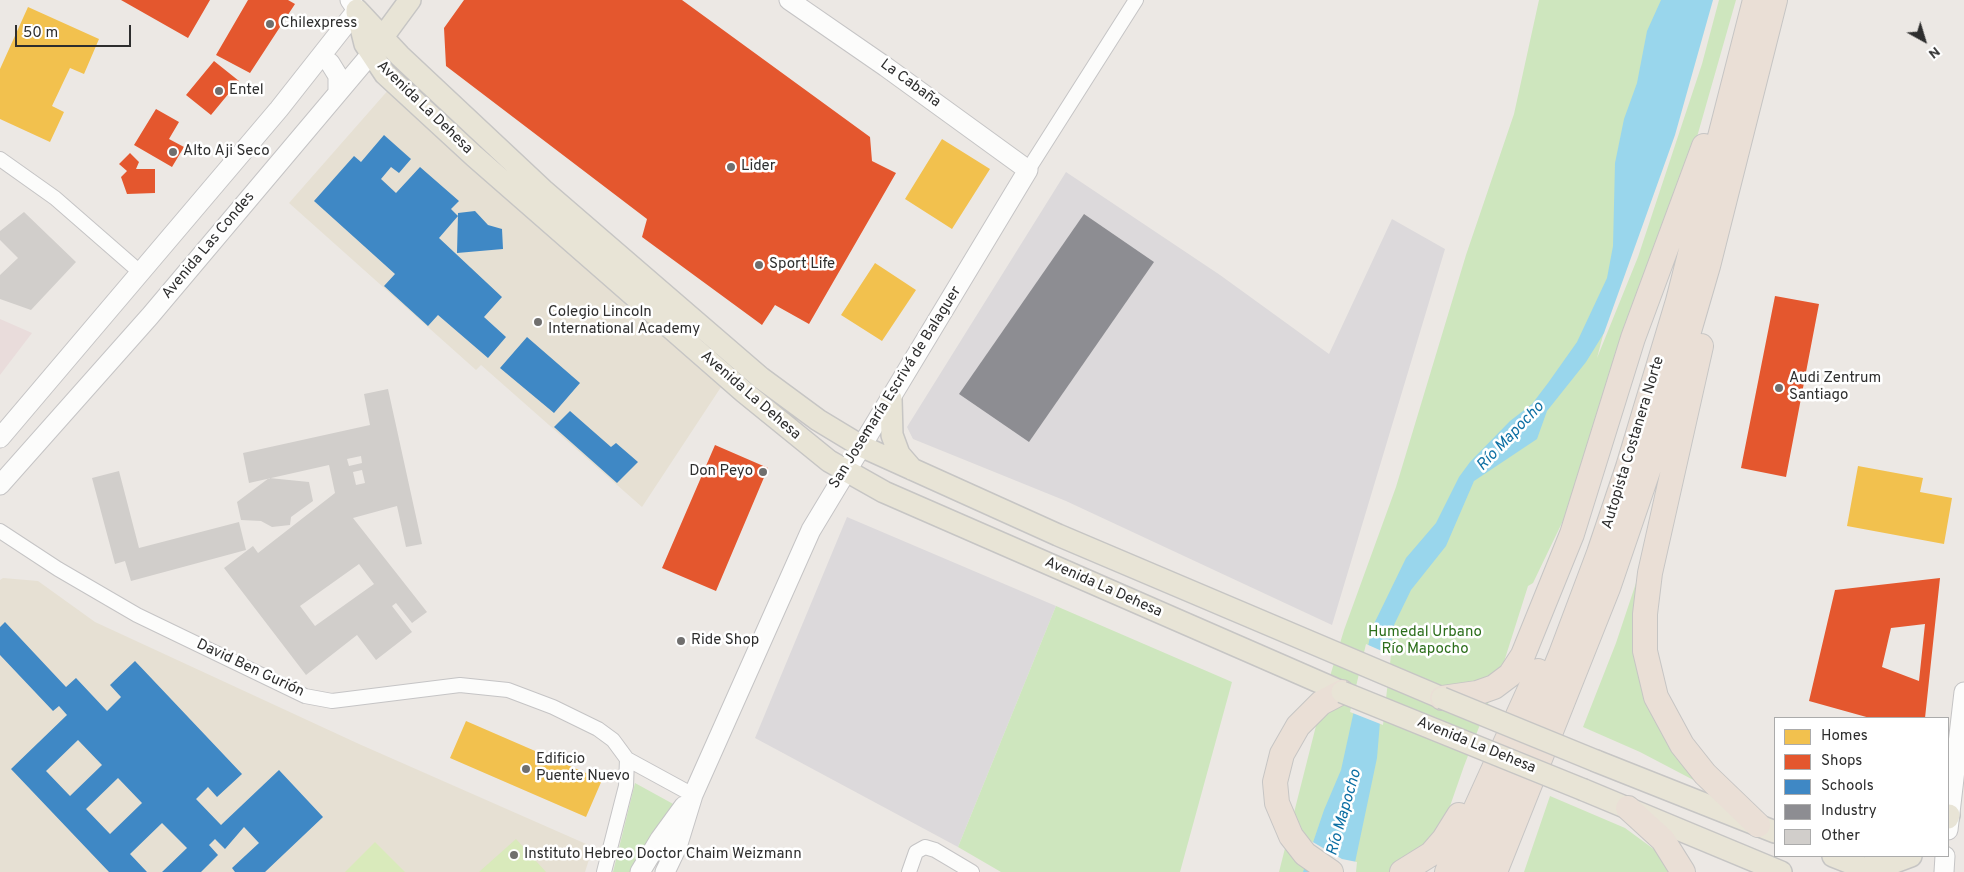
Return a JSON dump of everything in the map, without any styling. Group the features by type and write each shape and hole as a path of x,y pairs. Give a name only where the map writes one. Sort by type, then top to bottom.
{"highway":[{"name":"Autopista Costanera Norte","path":"1472,872 1557,663 1599,553 1628,467 1678,301 1755,0"},
{"name":"Autopista Costanera Norte","path":"1499,867 1594,623 1635,510 1680,366 1729,186 1775,0"},
{"path":"1442,698 1486,691 1510,675 1523,655 1558,571 1584,497 1633,338 1680,214 1712,120 1743,47"},
{"path":"1729,186 1704,336 1650,572 1644,632 1645,651 1653,686 1670,727 1705,774 1766,828"},
{"path":"1402,872 1443,863 1456,821 1530,689 1580,587 1599,553"},
{"path":"1331,872 1305,854 1291,836 1277,802 1275,782 1279,764 1291,736 1312,710 1342,692"},
{"path":"1628,808 1663,840 1683,872"}],"main road":[{"name":"Avenida Las Condes","path":"0,485 150,316 376,47 410,0"},
{"name":"La Cabaña","path":"789,0 886,66 1028,170"},
{"name":"Avenida La Dehesa","path":"357,3 361,33 376,47 761,378 803,410 861,446 1180,589 1596,761 1766,828"},
{"path":"0,438 257,137 321,56 357,3"},
{"name":"Avenida La Dehesa","path":"376,47 385,74 474,156 780,423 845,472 893,496 1302,675 1781,872"},
{"path":"321,56 330,63 338,76 338,93"},
{"name":"San Josemaría Escrivá de Balaguer","path":"665,872 676,846 692,795 811,530 1028,170"},
{"path":"891,400 891,422 894,440 899,454 912,469"},
{"path":"1949,813 1964,692"},
{"name":"San Josemaría Escrivá de Balaguer","path":"640,872 660,839 692,795"},
{"path":"1836,857 1868,870 1908,857"},
{"path":"1944,872 1945,857"}],"street":[{"name":"San Josemaría Escrivá de Balaguer","path":"1028,170 1136,0"},
{"path":"0,159 55,198 141,273"},
{"name":"David Ben Gurión","path":"0,531 58,569 136,615 305,696 332,701 460,685 508,690 553,707 598,729 613,740 627,759 692,795"},
{"path":"604,872 626,786 627,759"},
{"path":"909,872 916,852 922,847 931,848 972,872"}],"shaded area":[{"name":"Colegio Lincoln International Academy","path":"390,88 723,384 642,507 481,365 476,370 289,203"},
{"path":"1066,172 1220,275 1329,354 1392,219 1445,249 1332,625 1066,501 913,439 907,427"},
{"path":"0,319 32,333 0,375"},
{"path":"847,517 1056,606 958,847 755,738"},
{"name":"Instituto Hebreo Doctor Chaim Weizmann","path":"3,578 38,581 95,622 359,744 593,847 585,872 0,872 0,580"}],"green space":[{"name":"Humedal Urbano Río Mapocho","path":"1539,0 1711,0 1607,320 1597,358 1638,257 1702,64 1719,0 1736,0 1689,165 1571,504 1533,583 1528,586 1503,665 1464,766 1427,872 1279,872 1321,706 1344,630 1396,487 1466,255 1514,114"},
{"path":"1643,562 1643,635 1703,785 1640,752 1583,727 1616,643"},
{"path":"1056,606 1232,682 1180,872 1001,872 958,847"},
{"path":"635,783 675,805 632,872 613,872"},
{"path":"1550,796 1625,828 1655,850 1670,872 1524,872"},
{"name":"Instituto Hebreo Doctor Chaim Weizmann","path":"516,839 546,872 479,872"},
{"path":"375,842 405,872 345,872"}],"water":[{"name":"Río Mapocho","path":"1661,0 1713,0 1675,135 1604,333 1586,362 1547,411 1537,439 1474,481 1446,546 1411,590 1394,625 1382,698 1377,758 1353,872 1303,872 1324,810 1341,770 1372,628 1406,558 1436,523 1459,477 1470,462 1510,421 1532,404 1548,383 1577,342 1607,278 1613,246 1615,163 1624,119 1637,83 1647,31"}],"pier":[{"path":"1366,644 1391,655 1383,725 1350,712"},
{"path":"1311,841 1342,859 1357,862 1356,872 1316,872 1304,864"}],"building: Homes":[{"path":"28,7 99,39 84,74 70,68 52,106 64,112 50,142 0,119 0,69"},
{"path":"942,139 990,169 952,229 905,199"},
{"path":"875,263 916,290 882,341 841,315"},
{"path":"1858,466 1923,478 1920,492 1952,498 1944,544 1847,526"},
{"name":"Edificio Puente Nuevo","path":"466,721 602,780 586,817 450,758"}],"building: Shops":[{"path":"121,0 210,0 188,38"},
{"name":"Chilexpress","path":"248,0 288,0 295,4 250,73 216,55"},
{"name":"Lider","path":"464,0 682,0 870,137 872,161 896,173 809,324 775,305 762,325 642,237 647,219 446,66 444,28"},
{"path":"214,61 239,81 211,115 186,95"},
{"path":"156,109 179,122 169,139 184,147 172,167 134,145"},
{"path":"130,153 139,162 136,169 155,169 155,193 127,194 121,177 127,171 119,164"},
{"path":"1775,296 1819,304 1786,477 1741,468"},
{"path":"715,445 768,468 716,591 662,568"},
{"path":"1940,578 1925,717 1866,717 1809,701 1835,590","holes":["1925,624 1919,681 1882,667 1891,628"]}],"building: Schools":[{"path":"384,135 411,159 399,173 391,167 381,179 396,193 420,167 459,201 451,209 458,216 439,238 502,297 484,317 506,337 488,358 438,315 428,326 384,286 395,274 314,201 354,156 361,162"},
{"path":"475,211 488,225 502,229 503,249 457,253 458,213"},
{"path":"527,337 580,383 554,413 500,368"},
{"path":"570,411 611,447 616,443 638,462 617,483 554,427"},
{"path":"5,622 66,687 76,678 107,711 121,697 110,685 135,661 242,774 217,797 208,787 196,799 221,825 279,770 323,817 265,872 235,872 232,868 259,843 244,827 225,849 215,839 209,845 218,855 201,872 162,872 187,848 162,823 130,854 147,872 109,872 11,769 67,715 59,706 53,711 0,655 0,627","holes":["78,740 102,765 70,796 46,771","118,778 142,803 110,834 86,809"]}],"building: Industry":[{"path":"1084,214 1154,262 1029,442 959,394"}],"building: Other":[{"path":"24,212 76,262 31,310 0,299 0,275 18,258 0,240 0,231"},
{"path":"388,389 422,544 406,547 397,506 353,518 427,612 412,623 396,603 392,606 412,632 376,660 357,635 306,675 224,568 253,546 258,553 335,493 329,465 249,483 243,453 370,425 364,394","holes":["361,456 362,463 349,466 347,459","362,470 365,483 356,485 353,472","359,564 374,584 315,626 300,606"]},
{"path":"119,471 139,548 239,522 246,550 131,581 125,561 115,564 92,478"},
{"path":"269,478 309,482 313,501 291,517 290,525 272,527 261,521 241,520 237,502"}],"place":[{"name":"Chilexpress","path":"270,24"},
{"name":"Entel","path":"219,91"},
{"name":"Alto Aji Seco","path":"173,152"},
{"name":"Lider","path":"731,167"},
{"name":"Sport Life","path":"759,265"},
{"name":"Colegio Lincoln International Academy","path":"538,322"},
{"name":"Audi Zentrum Santiago","path":"1779,388"},
{"name":"Don Peyo","path":"763,472"},
{"name":"Ride Shop","path":"681,641"},
{"name":"Edificio Puente Nuevo","path":"526,769"},
{"name":"Instituto Hebreo Doctor Chaim Weizmann","path":"514,855"}]}
